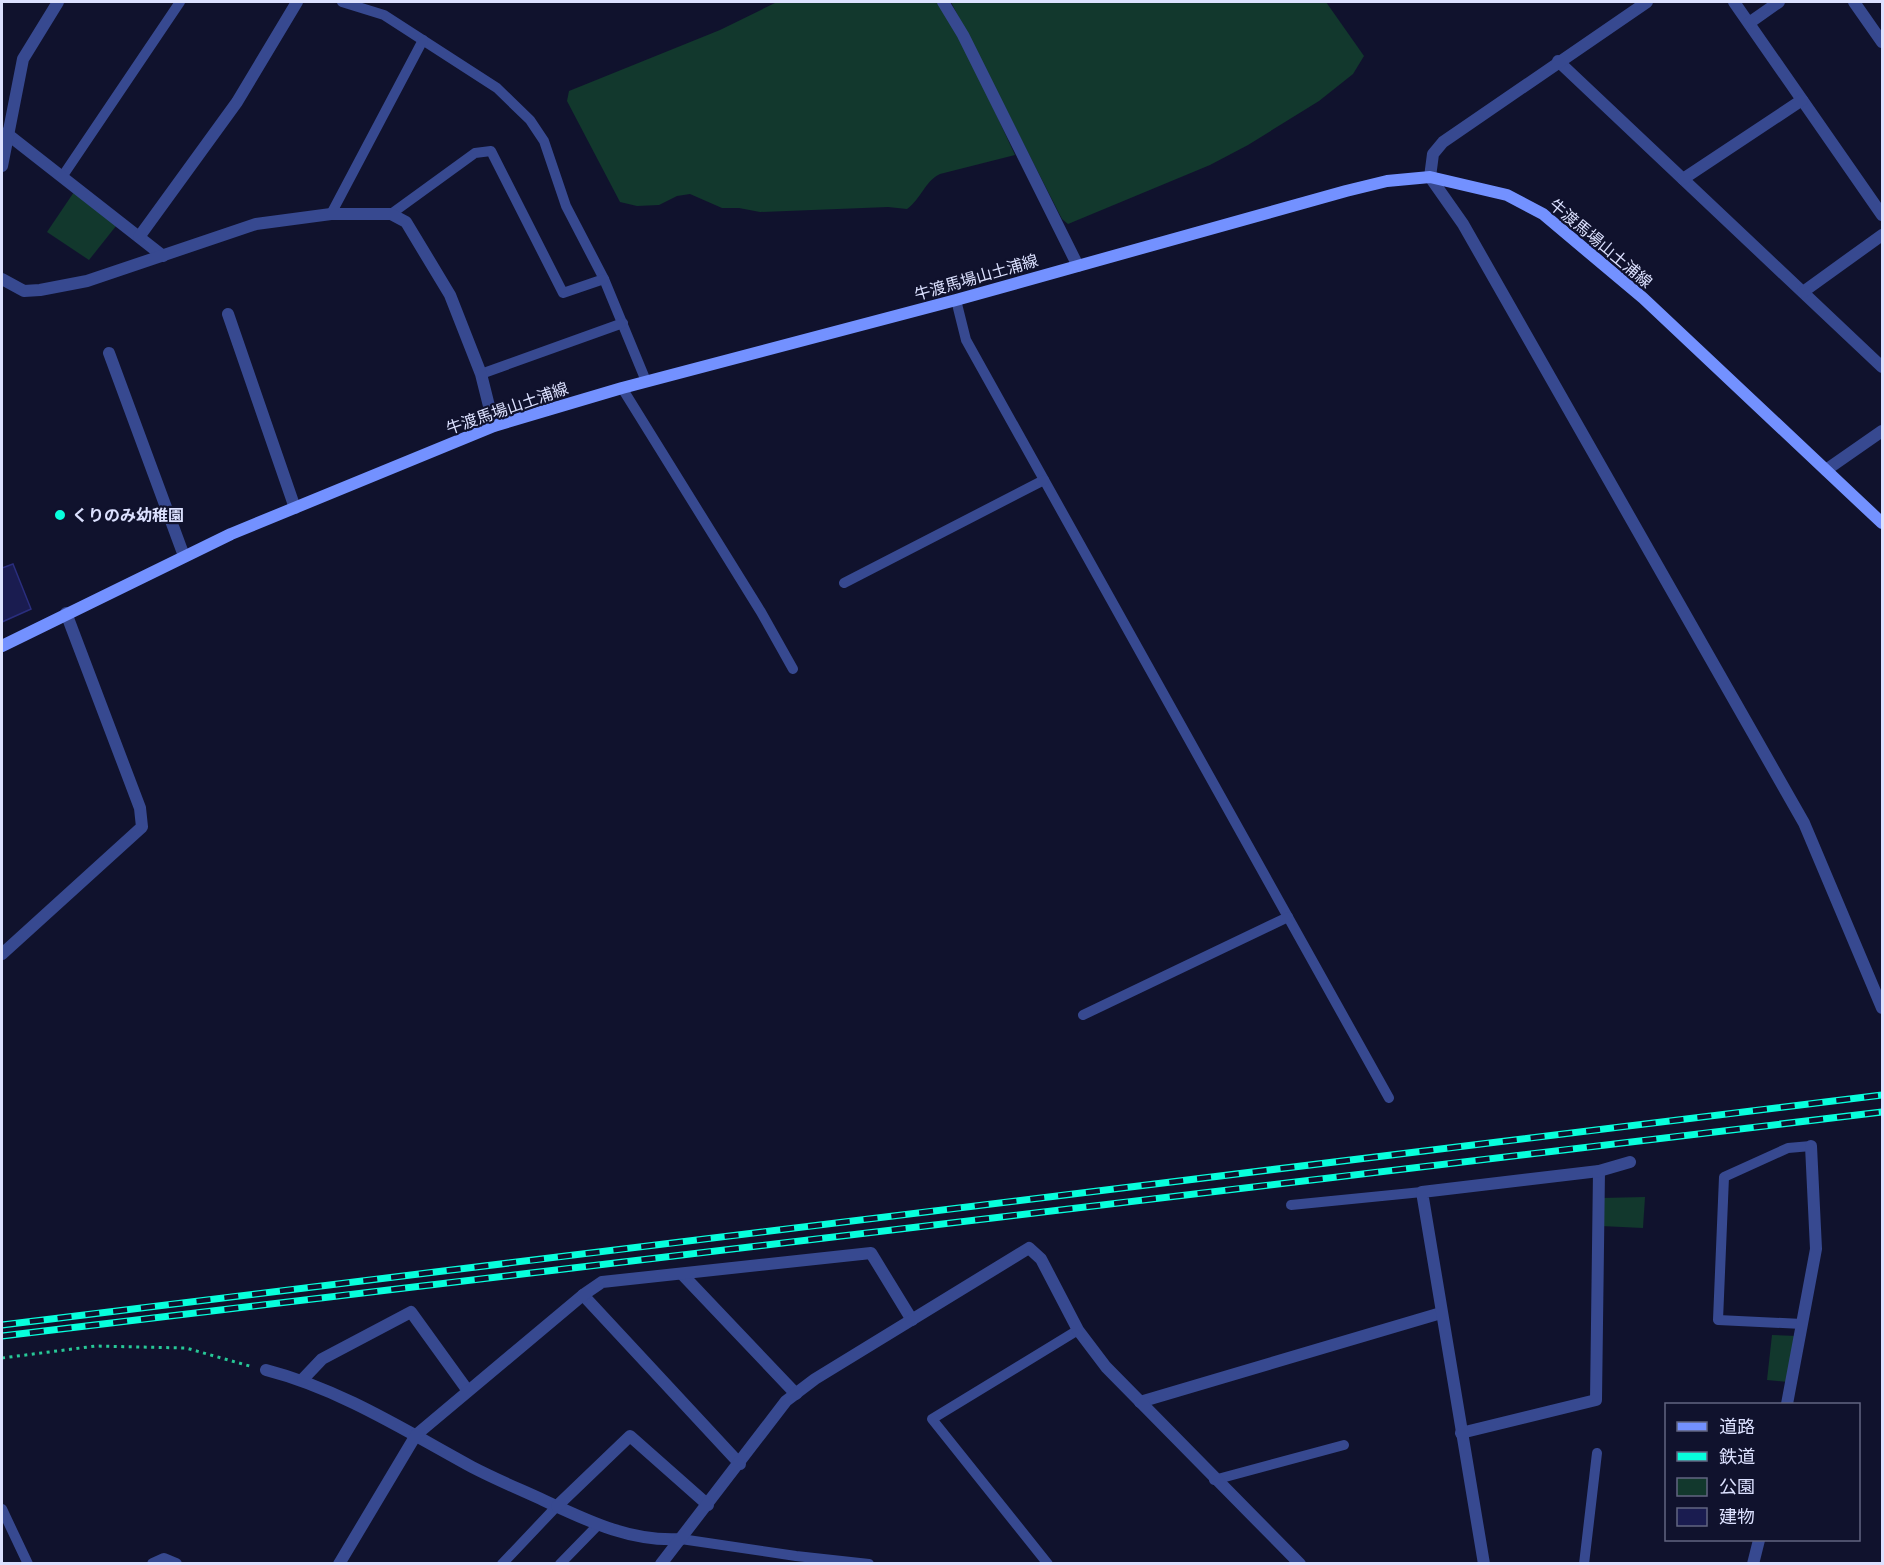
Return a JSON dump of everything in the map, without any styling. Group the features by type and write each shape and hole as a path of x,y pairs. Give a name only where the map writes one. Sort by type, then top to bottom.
{"main road":[{"name":"牛渡馬場山土浦線","path":"2,646 184,556 494,426 646,381 956,300 1346,191 1387,181 1430,177 1508,195 1543,214 1643,298 1882,523"}],"street":[{"path":"2,166 6,133 23,59 58,2"},
{"path":"139,237 237,102 297,2"},
{"path":"943,2 963,35 1078,266"},
{"path":"1647,2 1443,142 1433,154 1430,177 1463,224 1804,823 1882,1008"},
{"path":"1734,2 1882,215"},
{"path":"1749,23 1779,2"},
{"path":"1854,2 1882,42"},
{"path":"1558,61 1882,367"},
{"path":"1683,179 1802,100"},
{"path":"6,133 163,256"},
{"path":"2,279 24,291 40,290 87,281 256,224 331,214 391,214 406,222 450,295 481,374 494,426"},
{"path":"1803,292 1882,235"},
{"path":"228,314 295,508"},
{"path":"109,353 184,556"},
{"path":"1826,470 1882,431"},
{"path":"2,954 142,827 140,808 66,613"},
{"path":"1787,1403 1816,1249 1811,1146"},
{"path":"1484,1563 1422,1192 1599,1171 1630,1162"},
{"path":"1461,1433 1596,1400 1599,1171"},
{"path":"661,1563 740,1464 786,1401 815,1379 1029,1248 1041,1259 1078,1330 1106,1367 1214,1479 1300,1563"},
{"path":"339,1563 416,1434 583,1295 602,1282 871,1253 912,1320"},
{"path":"682,1274 795,1394"},
{"path":"583,1295 740,1464"},
{"path":"303,1380 322,1359 411,1312 468,1391"},
{"path":"1140,1402 1441,1313"},
{"path":"266,1370 303,1380 416,1434 474,1468 598,1526 658,1540 681,1539"},
{"path":"557,1506 630,1436 708,1505"},
{"path":"1753,1563 1758,1541"},
{"path":"153,1563 164,1559 176,1563"}],"lane":[{"path":"62,177 180,2"},
{"path":"342,2 384,15 496,88 530,120 544,141 566,206 604,279 646,381"},
{"path":"331,214 423,40"},
{"path":"391,214 476,153 491,151 563,293 604,279"},
{"path":"956,300 966,340 1389,1098"},
{"path":"481,374 623,323"},
{"path":"622,388 761,612 793,669"},
{"path":"844,583 1044,480"},
{"path":"1083,1016 1288,917"},
{"path":"1802,1324 1718,1320 1724,1177 1788,1148 1811,1146"},
{"path":"1291,1205 1422,1192"},
{"path":"1048,1563 932,1419 1078,1330"},
{"path":"1214,1479 1344,1445"},
{"path":"1584,1563 1597,1453"},
{"path":"502,1563 557,1506"},
{"path":"2,1509 28,1563"},
{"path":"560,1563 598,1526"},
{"path":"681,1539 796,1556 869,1563"}],"path":[{"path":"2,1358 96,1346 186,1348 266,1370"}],"green space":[{"path":"777,2 938,2 962,41 1015,155 940,174 930,181 907,209 888,207 760,212 722,208 690,194 677,196 659,205 637,206 620,202 567,101 569,91 720,30"},
{"path":"951,2 1326,2 1364,56 1353,74 1319,101 1248,145 1210,165 1068,224 1062,219"},
{"path":"74,192 116,226 89,260 47,232"},
{"path":"1645,1197 1643,1228 1601,1226 1601,1198"},
{"path":"1772,1335 1797,1336 1788,1382 1767,1380"}],"building":[{"path":"13,564 31,609 2,622 2,568"}],"railway":[{"path":"2,1325 1882,1095"},
{"path":"2,1336 1882,1112"}],"place":[{"name":"くりのみ幼稚園","path":"60,515"}]}
